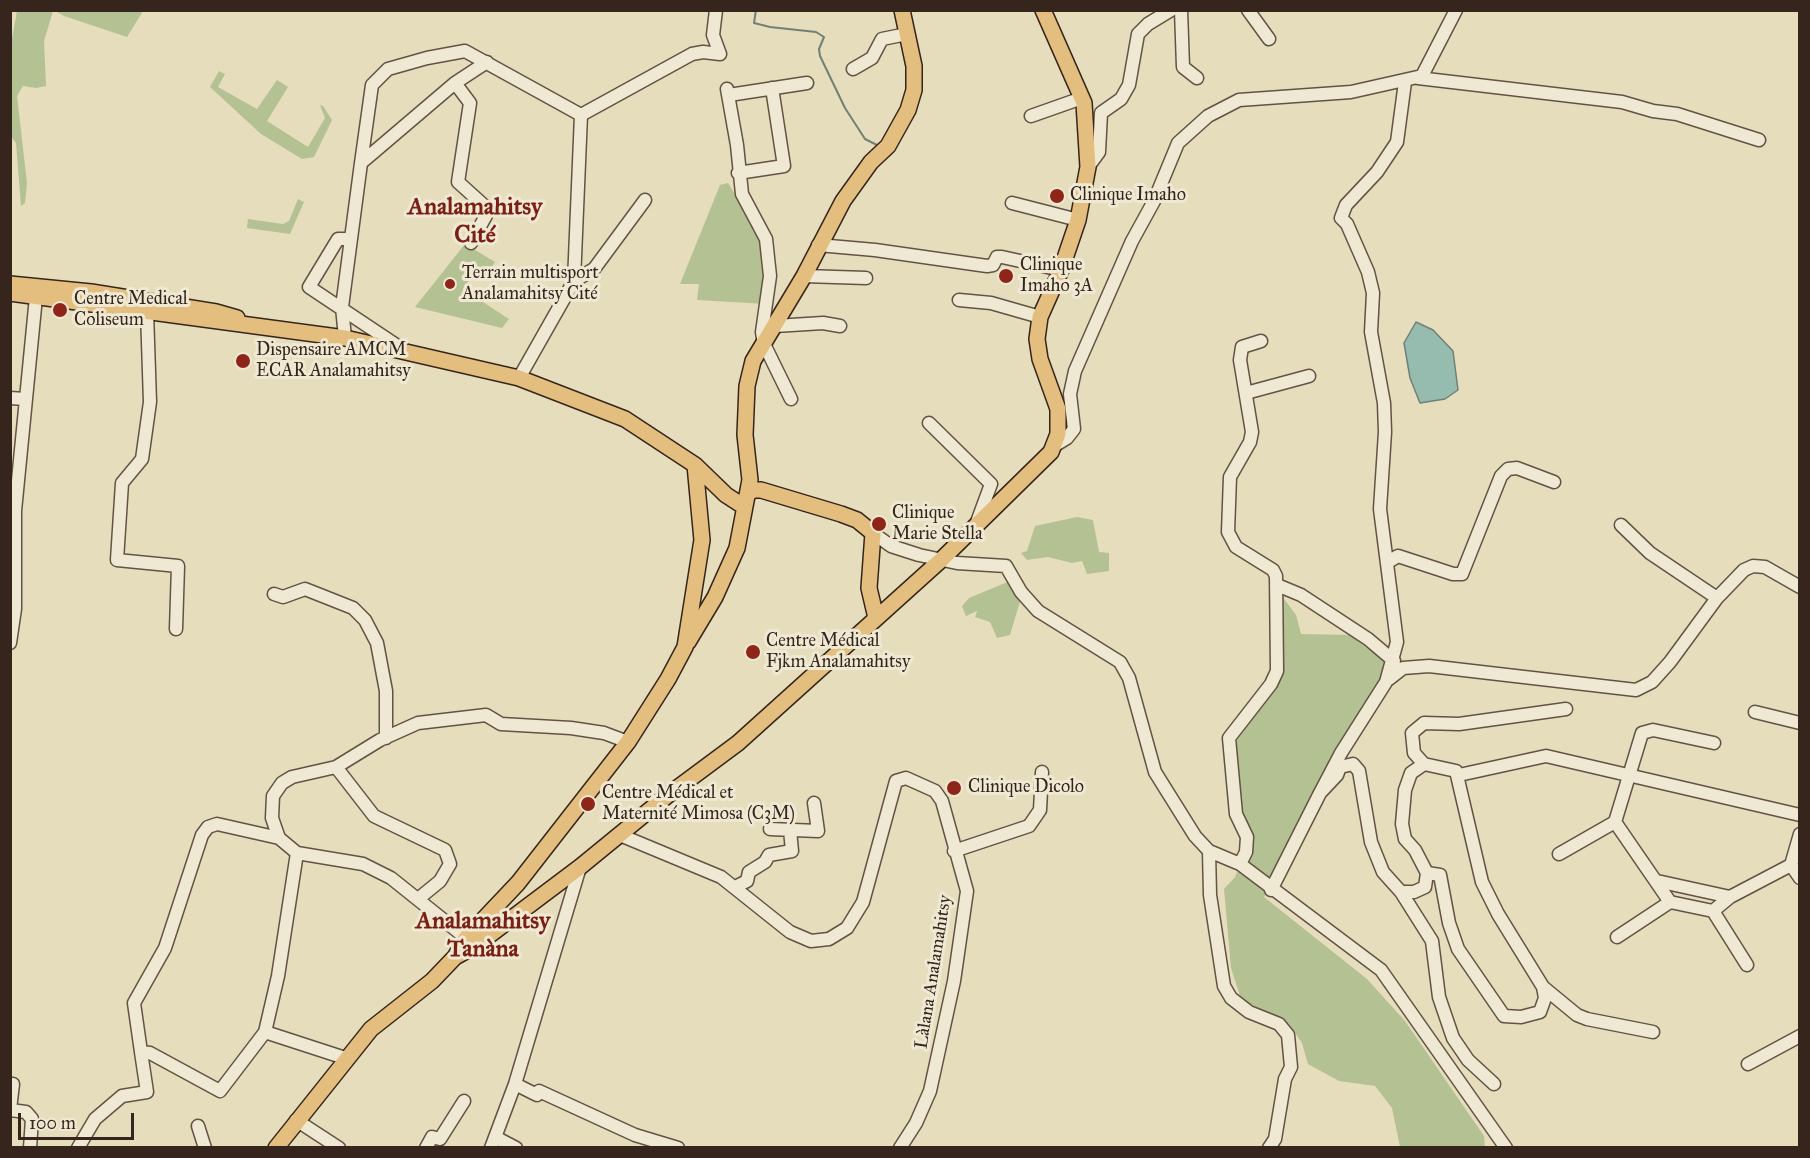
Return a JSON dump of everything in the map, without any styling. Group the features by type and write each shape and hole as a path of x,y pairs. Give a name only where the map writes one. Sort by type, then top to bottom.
{"main road":[{"path":"276,1148 345,1058 371,1029 432,981 470,942 487,916 506,897 628,742 732,563 750,480 745,435 747,386 753,361 804,276 818,245 847,195 871,162 888,146 908,110 914,81 902,10"},
{"path":"470,942 499,928 522,911 668,795 738,743 941,560 1046,458 1054,446 1058,434 1058,409 1040,359 1037,339 1040,317 1061,270 1078,220 1088,167 1086,118 1082,98 1043,10"},
{"path":"10,284 91,292 207,310 269,327"},
{"path":"10,293 235,326 269,327 345,338 519,378 618,415 695,465 726,495 745,500"},
{"path":"685,647 702,540 695,465"},
{"path":"745,500 753,490 761,490 857,520 873,533 869,588 876,618"},
{"path":"506,897 522,911"},
{"path":"487,916 499,928"}],"street":[{"path":"581,115 692,54 703,52 720,54 713,35 716,10"},
{"path":"1088,167 1099,152 1101,113 1121,99 1129,86 1138,34 1148,24 1171,10"},
{"path":"1181,10 1183,68 1197,78"},
{"path":"1248,10 1269,39"},
{"path":"1054,446 1067,438 1074,429 1071,394 1075,371 1132,241 1154,201 1178,143 1208,116 1239,100 1304,97 1405,82 1418,78 1429,66 1456,10"},
{"path":"853,69 872,58 882,39 907,34"},
{"path":"345,338 342,307 372,85 388,69 465,51 581,115"},
{"path":"361,163 455,83 487,62"},
{"path":"1418,78 1622,102 1653,111 1677,114 1759,140"},
{"path":"1386,682 1394,661 1397,630 1380,509 1385,432 1384,403 1371,332 1373,293 1368,272 1347,224 1341,218 1346,206 1377,172 1397,142 1405,82"},
{"path":"455,83 470,103 458,182 489,210 471,243"},
{"path":"791,399 764,344 762,332 770,276 766,239 742,194 728,92 807,84"},
{"path":"738,173 784,166 772,88"},
{"path":"1031,116 1082,98"},
{"path":"519,378 574,281 581,115"},
{"path":"574,281 594,269 645,200"},
{"path":"1012,203 1078,220"},
{"path":"351,239 338,239 309,287 396,345 395,350"},
{"path":"818,245 875,250 987,266 993,265 997,257 1002,257 1061,270"},
{"path":"804,276 866,278"},
{"path":"10,644 15,609 13,511 36,297"},
{"path":"959,300 991,303 1040,317"},
{"path":"147,312 150,402 142,459 122,483 117,560 178,566 176,629"},
{"path":"775,326 823,323 840,326"},
{"path":"1240,864 1246,852 1246,837 1236,814 1229,738 1275,679 1277,585 1273,570 1236,547 1228,532 1230,477 1250,441 1252,432 1240,360 1242,347 1261,341"},
{"path":"1246,393 1309,376"},
{"path":"10,398 25,399"},
{"path":"929,423 992,484 977,523"},
{"path":"1388,562 1398,556 1453,574 1462,573 1501,476 1508,469 1517,468 1554,482"},
{"path":"1621,525 1650,553 1717,598"},
{"path":"873,533 891,546 941,560 1006,566 1021,592 1038,611 1120,662 1129,678 1155,772 1195,836 1209,851 1240,864 1271,890 1381,970 1506,1148"},
{"path":"1271,890 1341,753 1386,682 1395,672 1404,668 1429,666 1636,690 1652,682 1670,662 1734,577 1753,566 1765,567 1800,587"},
{"path":"1277,585 1301,595 1368,639 1394,661"},
{"path":"274,594 283,597 305,589 313,591 352,608 365,620 376,643 386,691 386,738"},
{"path":"1566,709 1459,724 1424,723 1412,733 1414,753 1424,764 1452,768 1459,775 1482,882 1498,914 1544,987 1577,1015 1653,1032"},
{"path":"1755,712 1800,723"},
{"path":"279,838 271,808 273,796 282,783 292,777 336,766 418,723 486,715 501,724 571,728 604,734 628,742"},
{"path":"1559,854 1615,822 1631,774 1639,737 1647,731 1714,743"},
{"path":"1459,775 1546,756 1800,815"},
{"path":"1320,793 1337,775 1340,767 1353,764 1357,767 1377,863 1388,880 1401,892 1432,941 1439,997 1453,1038 1468,1060 1494,1084"},
{"path":"1401,892 1414,892 1425,887 1427,873 1415,850 1405,839 1402,824 1405,790 1411,773 1424,764"},
{"path":"336,766 374,816 445,850 450,864 440,881 418,899"},
{"path":"954,851 1029,826 1040,810 1042,772"},
{"name":"Làlana Analamahitsy","path":"620,835 721,878 790,932 811,941 829,939 847,928 863,902 896,781 906,778 927,786 942,801 954,851 967,891 954,981 930,1091 916,1123 900,1148"},
{"path":"770,829 818,831 814,803"},
{"path":"1615,822 1658,881 1670,902"},
{"path":"78,1148 94,1119 122,1096 147,1092 134,1003 165,948 202,835 208,827 217,824 279,838 297,853 363,864 391,878 470,942"},
{"path":"735,887 747,881 749,872 765,862 769,855 792,851 790,830"},
{"path":"1713,911 1731,897 1791,865 1800,834"},
{"path":"1209,851 1210,895 1224,986 1231,998 1240,1005 1279,1024 1288,1035 1292,1067 1285,1079 1275,1139 1269,1148"},
{"path":"141,1052 150,1053 220,1091 265,1032 278,976 297,853"},
{"path":"1791,865 1800,878"},
{"path":"516,1148 493,1142 515,1084 580,867"},
{"path":"1427,873 1440,875 1449,923 1458,949 1504,1016 1512,1018 1540,1012 1545,998 1544,987"},
{"path":"1658,881 1731,897"},
{"path":"1617,937 1670,902 1713,911 1747,964"},
{"path":"265,1032 345,1058"},
{"path":"1748,1064 1800,1036"},
{"path":"13,1084 11,1108 26,1112 32,1119 30,1148"},
{"path":"515,1084 537,1095 539,1091 635,1135 678,1148"},
{"path":"426,1148 432,1137 441,1138 464,1101"},
{"path":"297,1120 339,1148"},
{"path":"198,1126 205,1148"},
{"path":"1492,1148 1493,1131"}],"green space":[{"path":"17,11 53,11 44,41 46,86 36,88 23,86 17,96 27,183 25,203 21,206 16,143 10,135 11,44"},
{"path":"55,11 143,11 127,37"},
{"path":"219,71 225,74 218,87 257,109 277,80 288,87 267,121 308,147 325,118 320,105 315,103 323,106 332,120 314,157 302,159 261,134 210,87"},
{"path":"728,183 762,237 765,304 697,300 699,284 680,284 720,185"},
{"path":"298,199 304,202 290,234 247,228 248,219 283,224 289,221"},
{"name":"Terrain multisport Analamahitsy Cité","path":"465,244 495,262 485,278 475,271 463,289 509,319 502,328 415,307"},
{"path":"1077,517 1093,520 1099,552 1109,553 1109,571 1087,574 1082,561 1072,563 1048,557 1027,560 1021,553 1027,551 1035,526"},
{"path":"1010,581 1021,598 1010,635 997,638 990,622 975,617 977,611 966,616 962,606 969,598"},
{"path":"1279,592 1296,615 1301,634 1350,635 1390,666 1264,897 1367,979 1405,1021 1484,1136 1485,1147 1400,1147 1392,1108 1375,1086 1339,1081 1308,1064 1302,1043 1289,1024 1241,999 1231,968 1224,889 1235,877 1248,846 1237,794 1235,743 1280,678"}],"water":[{"path":"1416,322 1433,330 1453,351 1458,390 1445,399 1420,403 1410,378 1404,343"}],"waterway":[{"path":"756,10 754,23 816,32 824,37 819,49 820,56 845,108 865,139 879,146"}],"place":[{"name":"Clinique Imaho","path":"1057,196"},
{"name":"Clinique Imaho 3A","path":"1006,276"},
{"name":"Terrain multisport Analamahitsy Cité","path":"450,284"},
{"name":"Centre Medical Coliseum","path":"60,310"},
{"name":"Dispensaire AMCM ECAR Analamahitsy","path":"243,361"},
{"name":"Clinique Marie Stella","path":"879,524"},
{"name":"Centre Médical Fjkm Analamahitsy","path":"753,652"},
{"name":"Clinique Dicolo","path":"954,788"},
{"name":"Centre Médical et Maternité Mimosa (C3M)","path":"588,804"}],"district":[{"name":"Analamahitsy Cité","path":"475,222"},
{"name":"Analamahitsy Tanàna","path":"483,936"}]}
